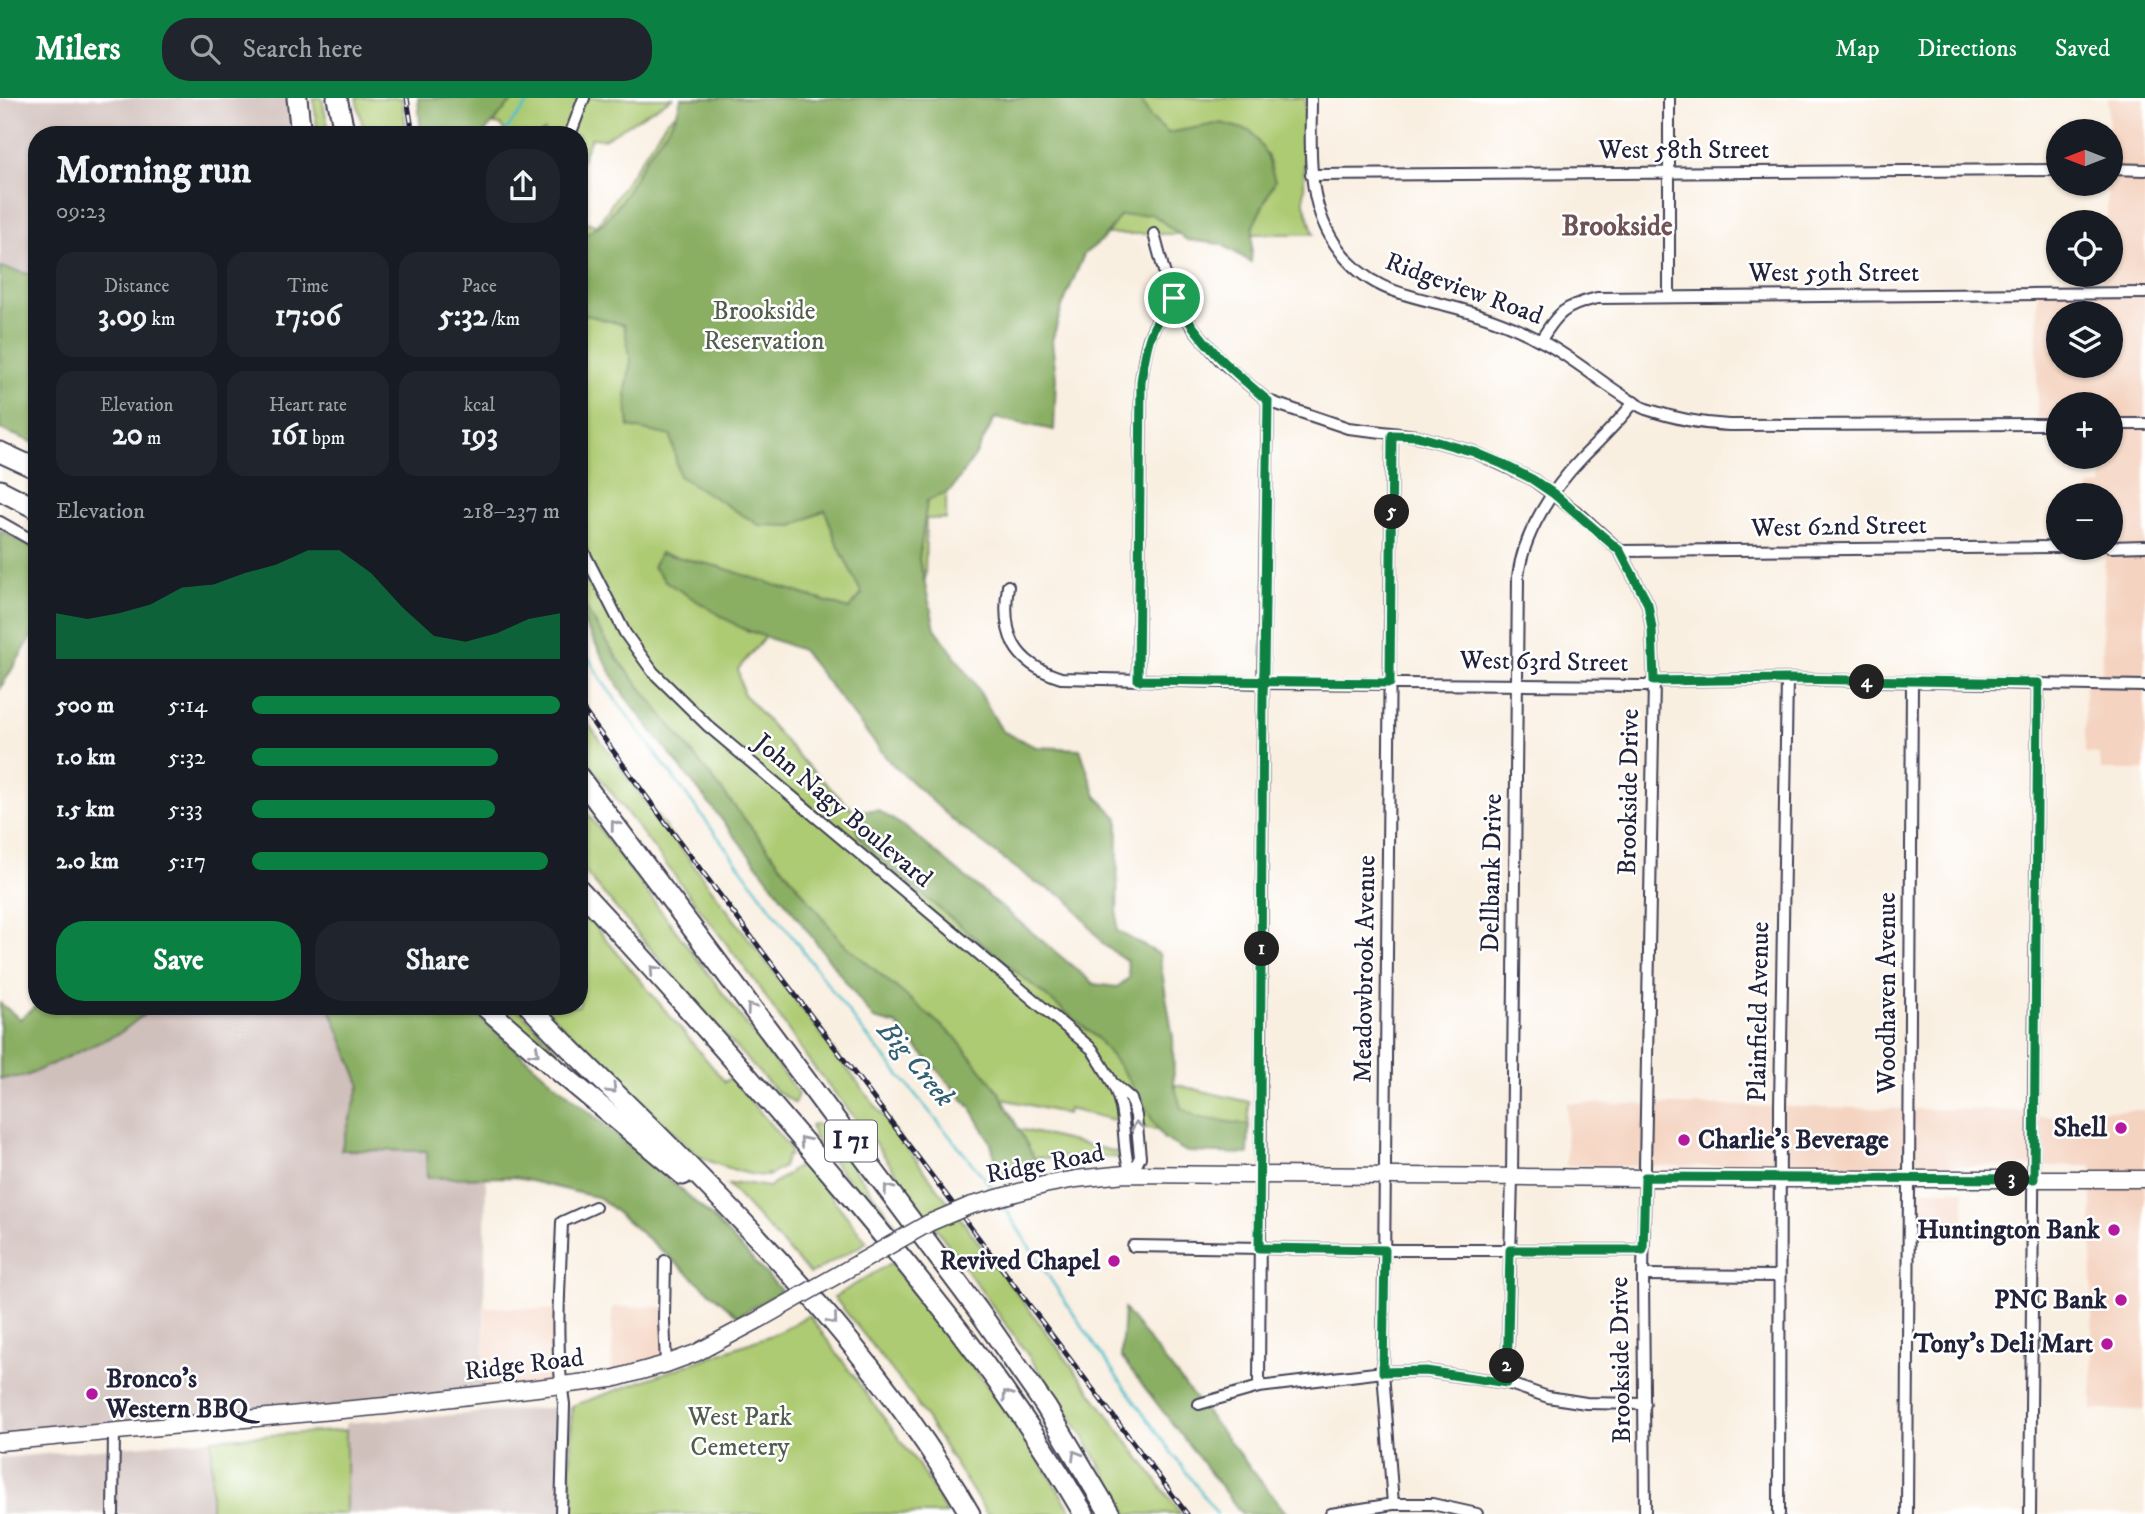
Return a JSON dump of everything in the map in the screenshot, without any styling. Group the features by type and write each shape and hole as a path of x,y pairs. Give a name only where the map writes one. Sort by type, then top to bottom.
{"highway":[{"path":"297,98 300,126"},
{"path":"337,98 343,126"},
{"path":"0,452 28,465"},
{"path":"0,489 28,504"},
{"name":"I 71","path":"588,789 993,1330 1046,1407 1110,1514"},
{"path":"588,899 776,1107 908,1266 991,1372 1060,1473 1084,1514"},
{"path":"494,1015 706,1195 788,1269"},
{"path":"538,1015 788,1269 829,1315 923,1438 970,1514"}],"main road":[{"name":"Ridge Road","path":"0,1442 382,1406 611,1380 667,1364 705,1348 929,1223 969,1206 1044,1185 1102,1175 2145,1179"}],"street":[{"path":"573,126 584,98"},
{"name":"Ridgeview Road","path":"1311,98 1311,175 1319,215 1329,235 1348,260 1371,281 1390,290 1484,316 1541,340 1643,408 1688,421 1729,425 2046,424"},
{"path":"1669,98 1669,297"},
{"path":"2123,169 2145,170"},
{"name":"West 58th Street","path":"1311,175 2046,170"},
{"name":"Brookside Drive","path":"1154,234 1174,298 1191,325 1207,346 1268,401 1348,428 1417,436 1474,452 1532,479 1554,494 1620,551 1648,604 1654,681 1643,1250 1645,1514"},
{"name":"West 59th Street","path":"1541,340 1553,322 1574,304 1597,298 2145,293"},
{"path":"1138,680 1141,382 1147,339 1157,319 1174,298"},
{"path":"1259,1387 1268,401"},
{"name":"Dellbank Drive","path":"1507,1383 1520,558 1534,527 1554,494 1579,460 1604,437 1634,402"},
{"path":"2123,424 2145,424"},
{"name":"Meadowbrook Avenue","path":"1392,435 1383,1372 1393,1504"},
{"path":"0,522 28,538"},
{"name":"West 62nd Street","path":"1620,551 2046,547"},
{"path":"2123,547 2145,547"},
{"name":"John Nagy Boulevard","path":"588,561 625,633 653,672 708,726 1092,1049 1114,1084 1127,1138 1126,1162 1132,1174"},
{"name":"West 63rd Street","path":"1008,586 1004,610 1011,638 1023,659 1040,671 1061,678 1264,683 1647,686 1654,681 1787,679 2145,686"},
{"name":"Plainfield Avenue","path":"1779,1514 1779,1276 1787,679"},
{"name":"Woodhaven Avenue","path":"1907,1514 1912,683"},
{"path":"2029,1514 2038,683"},
{"path":"561,1514 564,1404 559,1310 562,1222 595,1207"},
{"path":"1133,1246 1643,1250"},
{"path":"665,1261 664,1319 667,1364"},
{"path":"1643,1275 1779,1276"},
{"path":"1199,1404 1259,1387 1383,1372 1426,1371 1507,1383 1548,1397 1586,1403 1645,1404"},
{"path":"113,1514 114,1431"},
{"path":"1331,1514 1393,1504 1432,1504 1477,1514"}],"shaded area":[{"path":"0,98 297,98 300,126 28,126 28,274 0,267"},
{"path":"2108,98 2145,98 2145,770 2101,770 2100,754 2085,753 2085,682 2102,682 2105,560 2123,560 2123,483 2102,483 2102,469 2123,469 2123,392 2046,392 2046,419 2037,419 2037,287 2123,287 2123,210 2107,210 2107,196 2123,196 2123,119 2108,119"},
{"path":"143,1015 333,1015 360,1084 427,1151 427,1178 486,1177 483,1395 0,1442 0,1079 26,1076 120,1033"},
{"path":"1567,1103 2029,1111 2029,1116 2090,1117 2090,1110 2145,1110 2145,1410 2092,1410 2092,1166 1566,1166"},
{"path":"1914,1190 1964,1190 1964,1239 1914,1239"},
{"path":"485,1307 559,1310 561,1386 483,1395"},
{"path":"612,1307 664,1307 666,1364 612,1379"},
{"path":"572,1406 570,1514 346,1514 346,1423"},
{"path":"212,1439 211,1514 0,1514 0,1458"}],"green space":[{"path":"313,98 322,98 328,126 317,126"},
{"path":"356,98 402,98 406,126 363,126"},
{"path":"418,98 515,98 490,126 420,126"},
{"path":"448,98 672,98 604,139 591,138 588,145 588,126 501,126 468,120"},
{"name":"Brookside Reservation","path":"681,98 1140,98 1150,117 1168,133 1221,123 1251,131 1267,155 1275,181 1253,226 1251,262 1221,244 1187,240 1152,214 1120,216 1102,240 1084,254 1062,307 1052,341 1056,377 1054,430 995,418 975,456 951,490 927,501 919,559 935,628 975,684 1002,731 1036,747 1080,749 1096,796 1118,818 1117,931 1159,954 1173,1038 1174,1084 1181,1108 1197,1117 1249,1125 1248,1154 1187,1152 1163,1138 1125,1074 1097,1038 875,856 858,835 854,820 862,810 877,810 905,827 1094,984 1117,987 1129,978 1127,961 1104,945 1067,898 1036,883 955,822 889,761 802,650 741,628 666,582 653,567 660,553 720,567 849,609 862,594 836,541 825,510 793,526 759,525 679,476 671,436 629,427 626,392 631,361 624,325 588,315 588,233 604,222 622,200 646,158 676,116"},
{"name":"Brookside Reservation","path":"699,98 1305,98 1304,203 1314,234 950,234 946,519 926,519 923,694 783,616 738,669 743,693 799,757 889,846 1143,1077 1249,1102 1248,1147 1241,1150 1068,1109 1067,1114 986,1095 863,969 617,658 588,612 588,222 597,226 667,120"},
{"path":"0,267 28,274 28,440 0,429"},
{"path":"0,530 28,545 28,643 0,689"},
{"path":"588,612 617,658 842,942 955,1037 999,1092 1040,1169 1001,1177 990,1141 971,1108 897,1025 874,1019 623,694 588,630"},
{"path":"588,723 1181,1514 1128,1514 1085,1439 1038,1369 866,1131 811,1064 757,984 588,762"},
{"path":"588,814 798,1093 795,1103 775,1090 719,1029 588,876"},
{"path":"588,918 725,1082 731,1077 790,1148 790,1156 787,1156 783,1167 768,1176 731,1169 698,1156 551,1015 588,1015"},
{"path":"0,1003 20,1019 28,1012 28,1015 143,1015 120,1033 26,1076 0,1079"},
{"path":"333,1015 477,1015 712,1217 782,1291 738,1316 600,1198 514,1177 427,1178 426,1151 341,1150 360,1084"},
{"path":"506,1015 524,1015 599,1092 597,1096"},
{"path":"816,1124 824,1129 897,1226 888,1230 814,1138 811,1125"},
{"path":"1002,1125 1138,1157 1020,1158"},
{"path":"804,1162 867,1242 810,1274 728,1185 743,1183 769,1187"},
{"path":"891,1263 1023,1433 1073,1514 987,1514 910,1393 834,1297"},
{"path":"1124,1309 1287,1514 1242,1514 1121,1357"},
{"name":"West Park Cemetery","path":"809,1315 919,1466 947,1514 570,1514 572,1406 777,1333"},
{"path":"346,1430 346,1514 211,1514 212,1439"}],"waterway":[{"name":"Big Creek","path":"509,126 532,98"},
{"name":"Big Creek","path":"588,657 604,684 858,1025 995,1191"},
{"name":"Big Creek","path":"1002,1203 1106,1361 1217,1514"}],"railway":[{"path":"407,98 412,126"},
{"path":"588,716 1187,1514"}],"place":[{"name":"Shell","path":"2121,1128"},
{"name":"Charlie's Beverage","path":"1684,1140"},
{"name":"Huntington Bank","path":"2114,1230"},
{"name":"Revived Chapel","path":"1114,1261"},
{"name":"PNC Bank","path":"2121,1300"},
{"name":"Tony's Deli Mart","path":"2107,1344"},
{"name":"Bronco’s Western BBQ","path":"92,1394"}],"district":[{"name":"Brookside","path":"1617,226"}],"route":[{"path":"1174,298 1157,319 1147,339 1141,382 1138,680 1264,683 1390,683 1392,435 1417,436 1474,452 1532,479 1582,516 1620,551 1648,604 1654,681 1787,679 2038,683 2034,1179 1645,1177 1643,1250 1510,1250 1507,1383 1426,1371 1383,1372 1385,1250 1259,1248 1263,694 1264,683 1268,401 1207,346 1174,298"}]}
